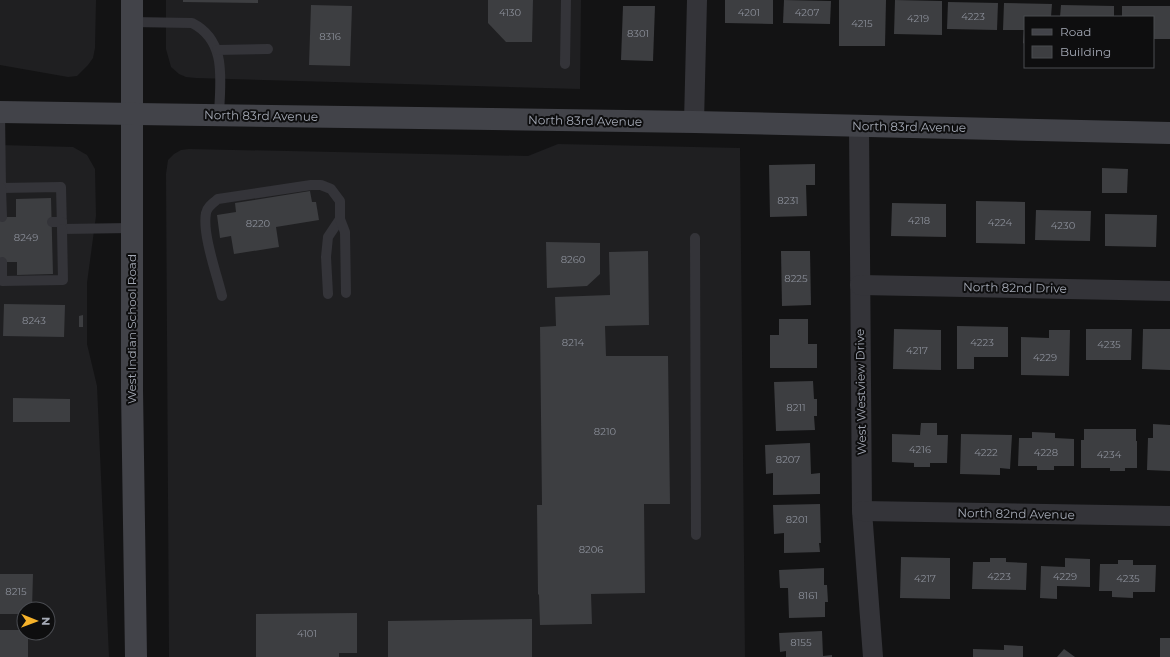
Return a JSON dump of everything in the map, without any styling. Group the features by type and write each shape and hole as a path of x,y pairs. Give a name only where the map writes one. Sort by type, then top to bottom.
{"main road":[{"name":"West Indian School Road","path":"132,0 132,228 136,657"},
{"name":"North 83rd Avenue","path":"0,112 694,122 1170,133"}],"street":[{"path":"694,122 696,0"},
{"name":"West Westview Drive","path":"859,126 862,511 873,657"},
{"name":"North 82nd Drive","path":"860,285 1170,291"},
{"name":"North 82nd Avenue","path":"862,511 1170,516"}],"lane":[{"path":"565,64 566,0"},
{"path":"132,22 192,23 200,26 210,37 217,50 220,61 219,115"},
{"path":"217,50 268,49"},
{"path":"0,112 2,217"},
{"path":"222,296 207,236 205,222 206,212 218,199 311,185 321,185 331,189 340,201 340,219 345,232 346,293"},
{"path":"1,188 61,187 57,250 63,280 2,281 2,262"},
{"path":"328,294 326,257 328,237 340,219"},
{"path":"59,224 132,228"},
{"path":"695,238 696,535"}],"shaded area":[{"path":"0,0 96,0 95,48 93,58 77,76 68,77 0,65"},
{"path":"166,0 581,0 580,89 186,77 179,74 171,67 166,49"},
{"path":"558,144 740,148 745,657 169,657 166,174 168,160 181,150 189,149 528,156"},
{"path":"0,145 73,147 87,155 95,169 96,216 87,283 87,344 97,386 109,657 0,657"}],"building":[{"path":"183,0 258,0 258,3 183,2"},
{"path":"488,0 533,0 532,42 506,42 488,23"},
{"path":"725,0 773,0 773,24 725,23"},
{"path":"784,0 831,1 830,24 783,23"},
{"path":"839,0 886,0 885,46 839,46"},
{"path":"895,0 942,1 942,35 894,34"},
{"path":"948,2 998,3 997,30 947,29"},
{"path":"1004,3 1052,4 1051,16 1024,16 1024,30 1003,30"},
{"path":"311,5 352,6 350,66 309,65"},
{"path":"1061,5 1114,6 1114,16 1060,16"},
{"path":"623,6 655,6 653,61 621,60"},
{"path":"1122,6 1170,6 1170,39 1154,39 1154,16 1122,16"},
{"path":"815,164 815,185 806,185 807,216 770,217 769,165"},
{"path":"1102,168 1128,169 1127,193 1102,193"},
{"path":"310,191 312,202 316,202 319,220 276,227 279,247 234,254 231,236 220,238 217,215 236,212 235,203"},
{"path":"51,198 53,274 17,275 17,262 0,262 0,217 16,217 16,199"},
{"path":"976,201 1025,202 1025,244 976,243"},
{"path":"892,203 946,204 946,237 891,236"},
{"path":"1036,210 1091,211 1090,241 1035,240"},
{"path":"1105,214 1157,215 1156,247 1105,246"},
{"path":"546,242 600,243 600,274 587,286 547,288"},
{"path":"648,251 649,325 605,326 606,356 668,356 670,504 644,504 645,593 591,594 592,624 540,625 538,594 537,505 542,505 540,327 556,326 555,297 610,295 609,252"},
{"path":"781,251 810,251 811,305 782,306"},
{"path":"4,304 65,305 64,337 3,336"},
{"path":"83,315 83,327 79,327 79,316"},
{"path":"779,319 808,319 808,344 817,344 817,368 770,368 770,335 779,335"},
{"path":"957,326 1008,327 1008,357 974,357 974,369 957,369"},
{"path":"894,329 941,330 941,370 893,369"},
{"path":"1086,329 1132,329 1131,360 1086,360"},
{"path":"1143,329 1170,329 1170,370 1142,369"},
{"path":"1049,330 1070,330 1069,376 1021,375 1021,337 1049,338"},
{"path":"813,381 814,399 817,399 817,416 814,416 815,430 776,431 774,382"},
{"path":"13,398 70,399 70,422 13,422"},
{"path":"921,423 937,423 937,435 948,435 947,463 930,463 930,467 914,467 914,463 892,462 892,434 920,435"},
{"path":"1153,424 1170,425 1170,471 1147,470 1148,438 1153,438"},
{"path":"1084,429 1136,429 1137,468 1125,468 1125,471 1110,471 1110,468 1081,468 1081,440 1084,440"},
{"path":"1032,432 1055,433 1055,438 1074,439 1074,466 1054,466 1054,470 1037,470 1037,466 1018,466 1019,438 1032,438"},
{"path":"961,434 1012,435 1010,469 1000,468 1000,475 960,474"},
{"path":"810,443 811,474 820,473 820,494 773,495 773,473 766,474 765,445"},
{"path":"820,504 820,552 784,553 784,533 774,534 773,505"},
{"path":"901,557 950,558 950,599 900,598"},
{"path":"990,558 1006,558 1006,562 1027,563 1026,590 972,589 973,562 990,562"},
{"path":"1065,558 1090,559 1090,587 1057,586 1057,599 1040,598 1041,566 1065,567"},
{"path":"1118,560 1133,560 1133,565 1156,565 1155,592 1133,592 1133,598 1112,597 1112,591 1099,591 1100,564 1118,564"},
{"path":"824,568 824,585 827,585 828,602 825,602 825,617 789,618 788,588 780,588 779,570"},
{"path":"0,574 33,574 32,601 16,601 16,614 0,614"},
{"path":"357,613 357,653 339,653 339,657 256,657 256,614"},
{"path":"532,619 532,657 388,657 388,621"},
{"path":"0,630 16,630 16,641 28,641 28,657 0,657"},
{"path":"822,631 823,656 832,655 832,657 786,657 786,651 780,652 779,633"},
{"path":"1160,638 1170,638 1170,657 1160,657"},
{"path":"1004,645 1023,646 1023,657 973,657 973,649 1004,650"},
{"path":"1064,649 1075,657 1057,657"}]}
